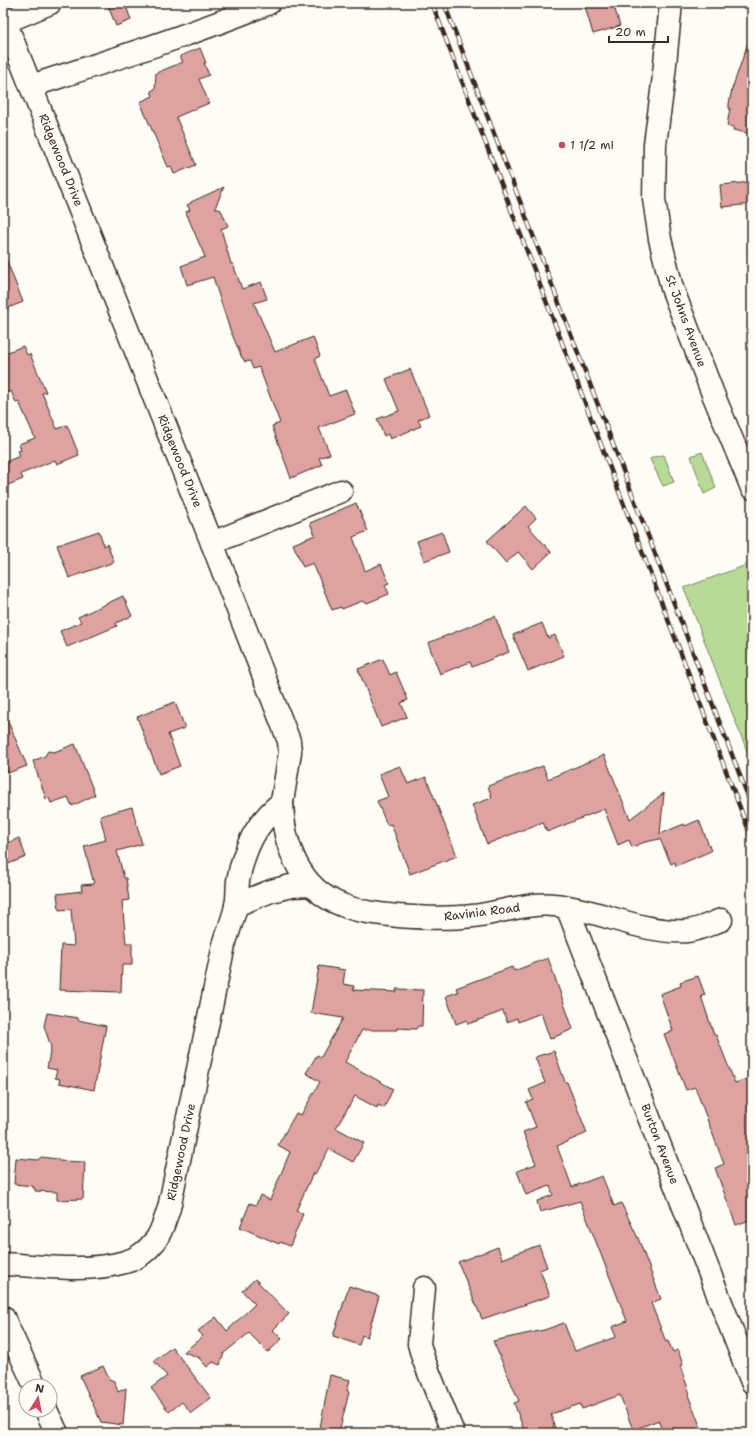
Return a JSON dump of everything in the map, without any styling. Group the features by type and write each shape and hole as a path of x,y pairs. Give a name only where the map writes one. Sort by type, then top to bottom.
{"street":[{"path":"4,19 50,3"},
{"path":"31,86 109,61 235,17 269,3"},
{"name":"St Johns Avenue","path":"671,3 655,144 654,199 660,239 672,288 713,394 752,488"},
{"path":"663,84 687,3"},
{"name":"Ridgewood Drive","path":"3,1264 73,1268 103,1267 126,1262 132,1259 143,1253 156,1240 163,1227 169,1208 224,945 236,905 242,863 249,843 258,825 269,812 282,802 290,752 289,741 4,19"},
{"path":"212,544 341,491"},
{"name":"Ravinia Road","path":"282,802 282,818 290,851 299,871 311,885 326,897 341,905 382,914 422,918 453,918 474,916 540,904 553,904 600,914 650,928 669,931 687,931 702,928 721,920"},
{"path":"236,905 271,891 291,886 311,885"},
{"name":"Burton Avenue","path":"567,907 752,1382"},
{"path":"424,1288 419,1344 423,1358 453,1433"},
{"path":"3,1317 31,1378"},
{"path":"50,1418 57,1433"}],"green space":[{"path":"702,452 716,488 704,494 691,456"},
{"path":"664,455 674,482 663,486 650,459"},
{"path":"752,563 752,764 684,588"}],"building":[{"path":"107,3 125,3 131,20 116,26"},
{"path":"584,3 613,3 620,26 593,34"},
{"path":"749,40 752,40 752,134 733,130 734,127 727,126 732,89"},
{"path":"200,48 209,75 199,79 209,103 176,117 196,165 174,174 171,166 168,167 140,102 153,96 151,91 155,89 156,73 183,62 180,56"},
{"path":"752,182 752,204 722,207 720,185"},
{"path":"224,187 215,208 221,210 228,226 221,229 231,264 233,264 242,289 261,282 267,299 254,303 275,352 313,337 320,356 315,359 329,396 346,390 355,414 319,428 330,454 319,458 322,465 291,478 272,426 280,423 259,367 253,369 250,361 245,362 242,358 229,327 213,277 187,285 181,266 205,257 187,215 186,212 190,210 187,205"},
{"path":"3,254 23,302 3,310"},
{"path":"23,346 27,355 30,354 46,392 42,393 57,429 67,425 79,455 57,464 55,460 21,474 23,479 3,487 3,463 20,456 18,451 21,450 19,444 35,438 19,402 16,403 11,391 3,394 3,354"},
{"path":"410,369 429,415 418,420 421,426 390,439 388,434 384,436 377,419 399,411 386,379"},
{"path":"356,503 368,531 353,537 365,571 381,564 389,583 385,585 389,594 367,603 362,601 342,609 341,607 332,610 313,563 303,567 293,544 315,535 310,523"},
{"path":"526,506 536,518 528,526 551,552 533,569 518,552 506,563 487,541"},
{"path":"99,531 104,546 107,544 114,562 69,578 57,545"},
{"path":"442,532 449,552 424,561 417,541"},
{"path":"123,596 132,616 116,623 117,626 67,647 60,631 81,622 78,617"},
{"path":"495,616 509,652 472,667 470,662 440,674 428,643"},
{"path":"542,623 548,638 555,635 564,656 528,671 513,635"},
{"path":"383,659 390,675 396,672 408,700 401,703 407,717 381,727 358,669"},
{"path":"175,702 185,728 168,734 180,766 159,774 137,717"},
{"path":"3,710 27,766 8,773 3,761"},
{"path":"75,744 95,795 72,806 68,797 51,803 49,798 46,799 33,761 45,756 48,751 54,752"},
{"path":"604,755 630,819 664,793 660,834 684,824 685,826 699,820 711,851 676,866 675,862 671,864 660,839 645,842 632,847 629,840 618,845 604,809 547,832 543,822 487,844 472,805 492,798 488,786 543,766 548,779"},
{"path":"400,766 408,784 426,777 457,856 410,874 391,824 387,825 377,801 388,797 379,774"},
{"path":"132,807 142,844 117,851 124,878 126,878 129,900 122,901 126,943 132,943 132,965 122,965 121,992 59,990 61,945 74,946 71,909 59,910 57,894 82,891 81,885 94,884 84,846 106,840 100,816"},
{"path":"19,838 26,857 3,866 3,845"},
{"path":"548,958 573,1029 550,1039 541,1013 518,1022 517,1018 507,1022 503,1011 468,1024 467,1020 456,1024 446,996 458,992 456,988 512,967 514,971"},
{"path":"319,966 345,970 343,984 354,986 353,990 397,992 396,989 423,990 422,1026 418,1026 416,1029 397,1028 397,1030 362,1030 345,1062 393,1089 384,1108 378,1105 377,1108 355,1096 336,1128 364,1143 353,1162 329,1149 315,1174 313,1173 296,1211 303,1214 290,1246 280,1242 279,1244 240,1227 250,1203 256,1205 260,1195 270,1200 290,1152 278,1145 296,1113 301,1115 320,1082 306,1073 317,1055 321,1057 343,1018 311,1013"},
{"path":"698,976 705,995 701,996 714,1035 716,1035 735,1083 752,1077 752,1219 736,1225 715,1168 724,1164 695,1087 686,1090 664,1034 673,1031 660,994 681,986 680,982"},
{"path":"47,1013 78,1018 78,1020 106,1026 94,1090 59,1083 60,1079 55,1078 57,1070 47,1068 51,1047 44,1026"},
{"path":"554,1051 565,1082 567,1082 587,1133 557,1146 572,1187 602,1176 614,1206 621,1203 638,1238 661,1299 651,1303 666,1342 668,1341 673,1352 678,1350 683,1365 680,1366 690,1394 688,1395 703,1433 664,1433 659,1420 633,1430 620,1395 582,1409 580,1404 551,1414 556,1433 525,1433 514,1403 519,1401 493,1341 544,1330 564,1323 575,1351 616,1337 612,1327 627,1321 580,1201 540,1212 537,1201 553,1195 550,1186 526,1195 517,1171 536,1164 523,1132 536,1127 526,1102 533,1099 529,1090 545,1083 535,1057"},
{"path":"41,1157 57,1159 59,1161 85,1162 83,1199 57,1200 57,1192 35,1191 33,1186 14,1184 16,1158 38,1160"},
{"path":"539,1245 547,1267 540,1270 550,1296 482,1319 458,1262 498,1247 502,1259"},
{"path":"255,1279 289,1314 273,1330 282,1339 268,1352 249,1333 224,1353 220,1365 213,1362 207,1367 200,1358 184,1352 203,1336 198,1331 216,1317 227,1331 255,1304 242,1291"},
{"path":"349,1286 379,1296 367,1337 362,1335 359,1345 333,1336"},
{"path":"172,1347 211,1398 191,1413 182,1402 169,1412 151,1388 167,1376 154,1361"},
{"path":"103,1366 109,1379 114,1381 118,1392 126,1388 123,1425 101,1422 80,1376"},
{"path":"330,1375 350,1380 347,1391 349,1392 339,1433 319,1433"}],"railway":[{"path":"432,3 752,839"},
{"path":"444,3 752,807"}],"place":[{"name":"1 1/2 mi","path":"562,145"}]}
